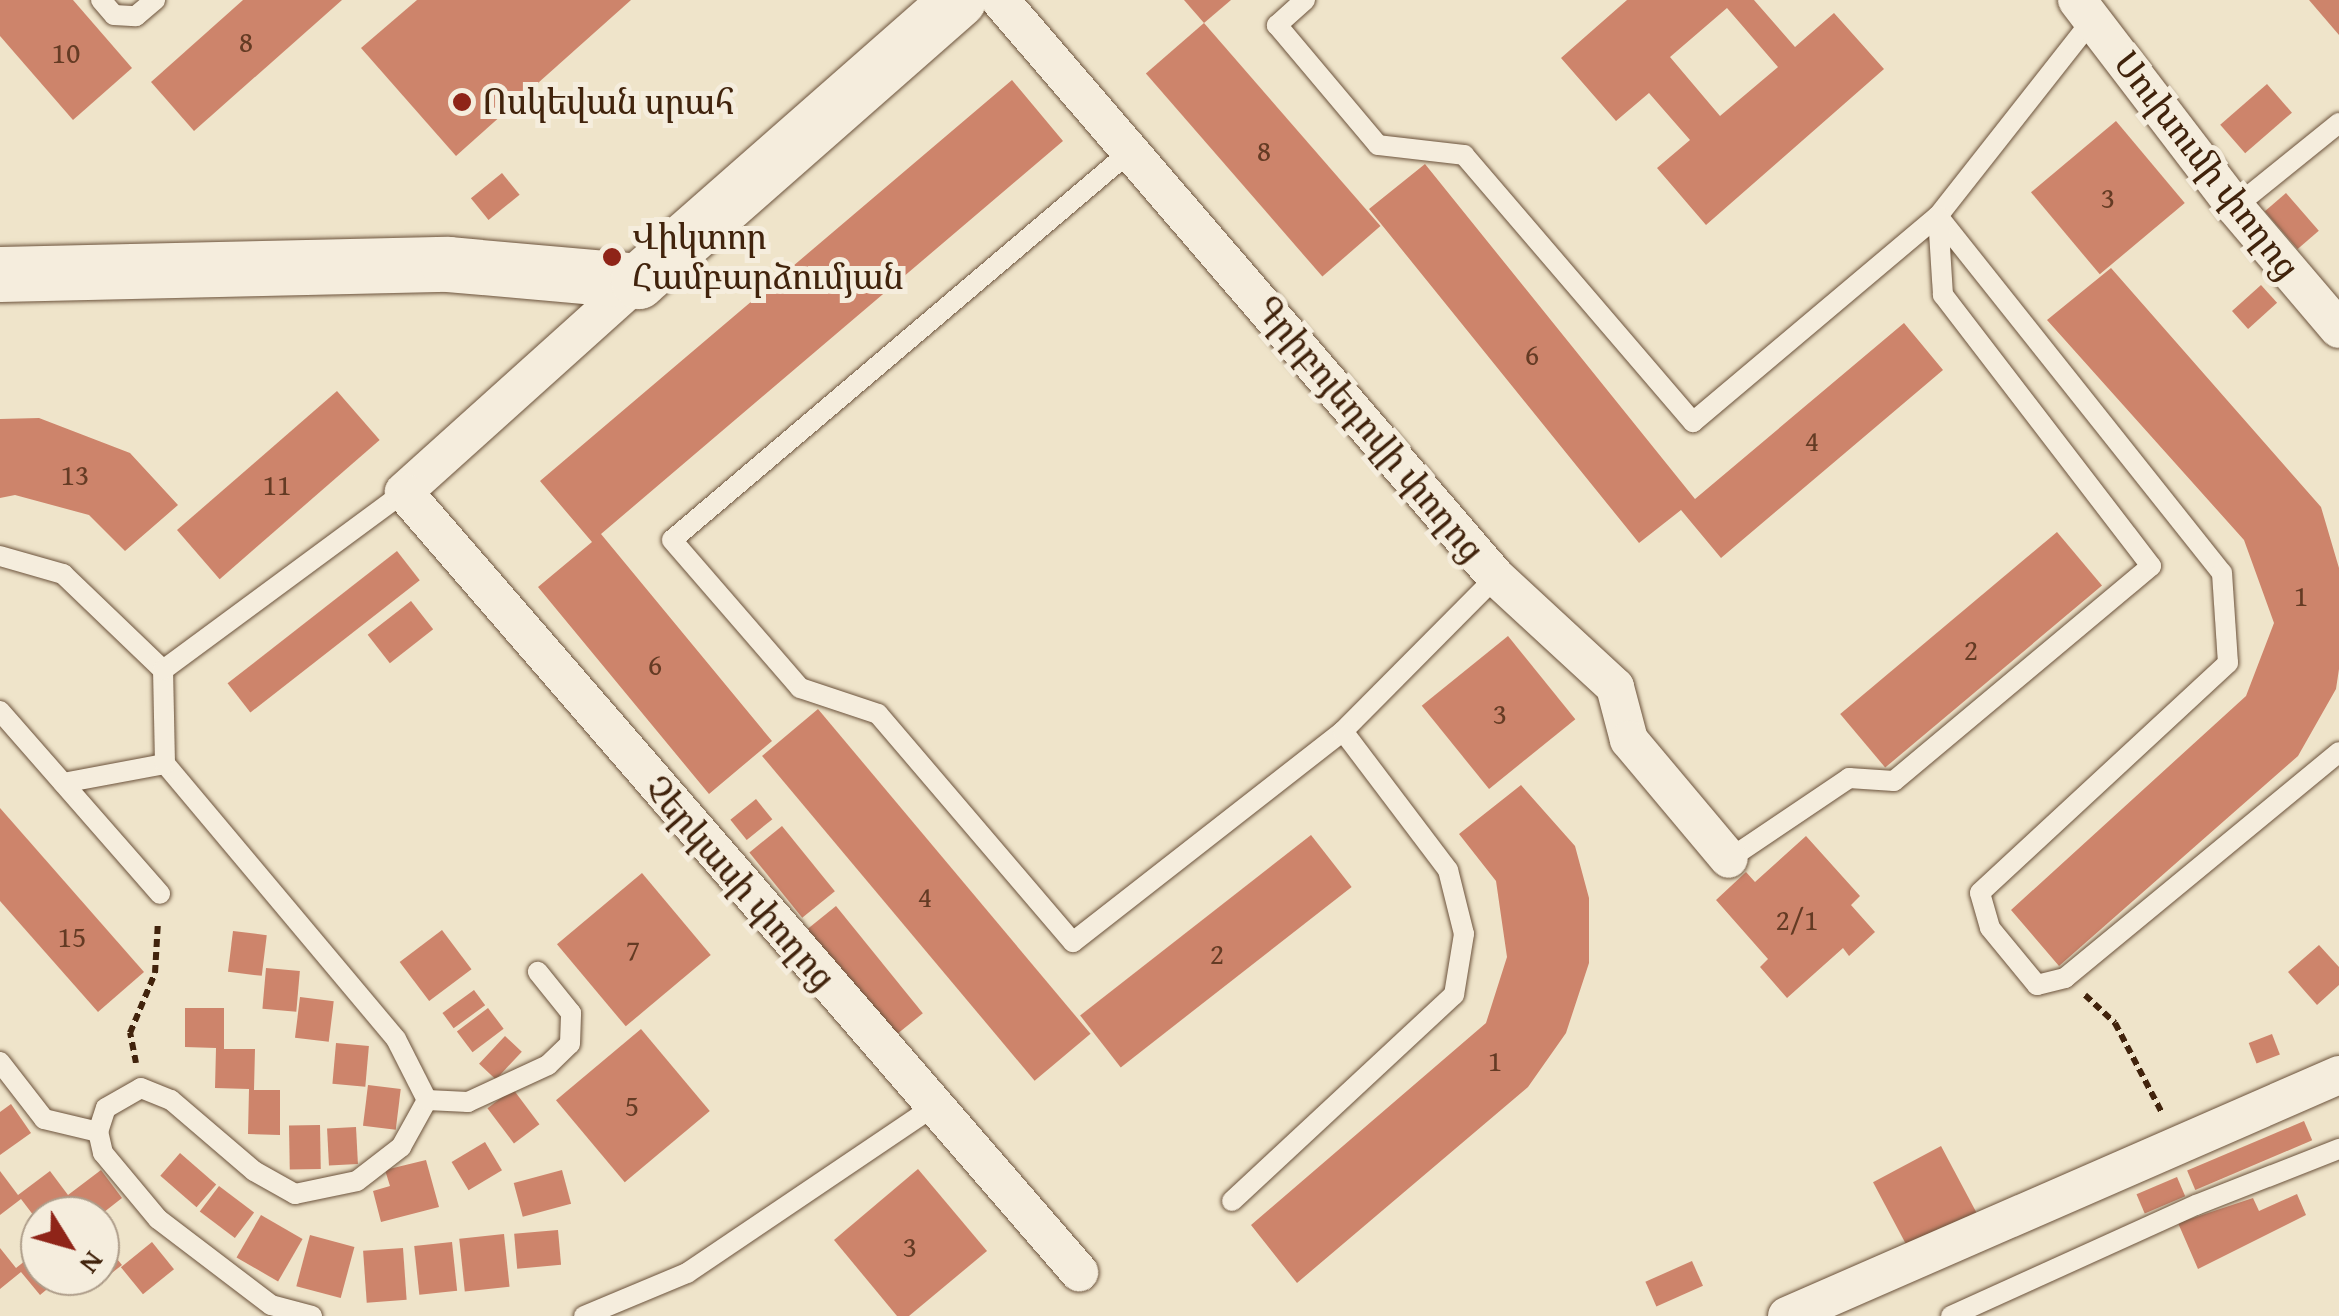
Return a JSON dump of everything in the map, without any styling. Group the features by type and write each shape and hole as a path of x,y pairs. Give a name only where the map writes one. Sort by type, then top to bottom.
{"street":[{"path":"404,492 958,0"},
{"name":"Գրիբոյեդովի փողոց","path":"1000,0 1133,149 1496,577 1615,687 1629,740 1728,859"},
{"name":"Սուխումի փողոց","path":"2085,9 2235,207 2339,329"},
{"path":"0,274 448,264 638,281"},
{"name":"Չերկասի փողոց","path":"404,492 1079,1272"},
{"path":"1788,1316 2339,1075"}],"lane":[{"path":"101,0 114,15 136,16 154,0"},
{"path":"1305,0 1278,25 1378,145 1464,155 1694,422 1938,216 2085,9"},
{"path":"2235,207 2339,123"},
{"path":"1133,149 672,540 800,688 878,714 1072,942 1342,731 1496,577"},
{"path":"1938,216 2222,574 2228,664 1980,893 1990,928 2036,985 2065,978 2339,752"},
{"path":"1728,859 1849,778 1894,781 2151,566 1943,295 1938,216"},
{"path":"163,670 404,492"},
{"path":"0,556 63,574 163,670 164,764 396,1040 427,1100"},
{"path":"0,711 160,894"},
{"path":"1232,1201 1454,995 1464,934 1448,870 1342,731"},
{"path":"63,783 164,764"},
{"path":"427,1100 468,1102 548,1066 570,1044 571,1013 538,972"},
{"path":"0,1062 44,1119 98,1132"},
{"path":"312,1316 271,1304 158,1219 103,1153 98,1132 106,1108 142,1088 170,1100 254,1171 295,1194 356,1181 401,1146 427,1100"},
{"path":"584,1316 687,1273 933,1107"},
{"path":"1951,1316 2196,1204 2339,1149"}],"path":[{"path":"142,1088 130,1033 155,972 160,894"},
{"path":"2100,1007 2133,1051 2178,1148"}],"building":[{"path":"0,0 73,0 132,68 73,120 0,36"},
{"path":"243,0 342,0 194,131 151,82"},
{"name":"Ոսկեվան սրահ","path":"417,0 631,0 456,156 361,48"},
{"path":"1184,0 1231,0 1204,23"},
{"path":"1627,0 1754,0 1795,47 1834,13 1884,69 1706,225 1657,168 1690,140 1649,93 1616,121 1561,58","holes":["1727,8 1778,67 1720,116 1670,57"]},
{"path":"2309,0 2339,0 2339,35"},
{"path":"1204,23 1380,226 1322,277 1146,74"},
{"path":"1012,80 1063,141 601,534 772,741 709,794 538,587 592,542 540,481"},
{"path":"2267,84 2292,113 2245,153 2220,125"},
{"path":"2116,121 2185,203 2100,274 2031,192"},
{"path":"1425,164 1695,499 1904,323 1943,370 1721,558 1681,510 1639,543 1369,209"},
{"path":"502,173 520,195 489,220 471,198"},
{"path":"2286,193 2319,231 2298,249 2265,211"},
{"path":"2111,268 2321,507 2339,568 2339,669 2336,689 2298,756 2059,966 2011,910 2246,696 2274,623 2244,540 2047,320"},
{"path":"2261,285 2277,303 2248,329 2232,311"},
{"path":"337,391 380,440 220,579 177,530"},
{"path":"39,418 130,453 178,505 125,551 89,515 15,495 0,498 0,419"},
{"path":"2057,532 2102,586 1885,768 1840,714"},
{"path":"397,551 420,580 250,713 228,683"},
{"path":"411,601 433,629 390,663 368,635"},
{"path":"1508,636 1575,719 1489,789 1422,706"},
{"path":"818,709 1091,1034 1035,1081 762,756"},
{"path":"1521,785 1575,846 1589,898 1589,963 1566,1033 1528,1087 1297,1283 1251,1225 1486,1023 1507,957 1496,881 1459,834"},
{"path":"756,799 772,819 747,840 730,820"},
{"path":"0,808 144,972 98,1012 0,901"},
{"path":"782,826 835,891 802,918 749,852"},
{"path":"1311,835 1352,887 1121,1067 1080,1015"},
{"path":"1806,836 1860,896 1851,905 1875,932 1849,956 1843,948 1787,998 1760,967 1768,959 1716,900 1746,872 1755,882"},
{"path":"642,873 711,955 626,1026 557,944"},
{"path":"836,906 923,1013 891,1039 804,932"},
{"path":"442,930 471,969 429,1001 400,962"},
{"path":"233,931 267,935 262,976 228,972"},
{"path":"2319,945 2339,967 2339,985 2317,1005 2288,972"},
{"path":"266,968 300,971 296,1012 262,1009"},
{"path":"474,990 485,1005 454,1028 442,1013"},
{"path":"300,997 334,1001 329,1042 295,1038"},
{"path":"185,1008 224,1008 224,1049 255,1049 254,1090 280,1090 280,1135 248,1134 249,1089 215,1088 216,1048 185,1047"},
{"path":"488,1008 504,1029 473,1052 457,1031"},
{"path":"641,1029 710,1111 625,1182 556,1100"},
{"path":"2272,1034 2280,1055 2257,1063 2249,1043"},
{"path":"505,1036 522,1052 496,1079 479,1064"},
{"path":"336,1043 369,1046 365,1087 332,1084"},
{"path":"368,1085 401,1089 396,1130 363,1126"},
{"path":"513,1089 539,1124 514,1143 487,1108"},
{"path":"11,1104 31,1133 0,1155 0,1112"},
{"path":"2304,1121 2312,1140 2195,1190 2187,1171"},
{"path":"320,1125 321,1169 290,1170 289,1126"},
{"path":"356,1127 358,1164 329,1165 327,1129"},
{"path":"485,1142 502,1170 469,1190 452,1162"},
{"path":"1941,1146 1978,1215 1910,1251 1873,1182"},
{"path":"180,1153 216,1184 197,1207 160,1176"},
{"path":"426,1160 439,1207 381,1222 373,1191 390,1186 385,1170"},
{"path":"918,1169 987,1251 909,1316 897,1316 834,1240"},
{"path":"101,1170 122,1198 20,1196 0,1215 0,1171 18,1195 50,1171 68,1195"},
{"path":"562,1170 571,1204 523,1217 514,1183"},
{"path":"2177,1177 2185,1196 2145,1214 2136,1194"},
{"path":"219,1186 254,1212 235,1238 200,1212"},
{"path":"2297,1194 2306,1215 2198,1269 2178,1223 2253,1198 2259,1211"},
{"path":"261,1215 303,1239 278,1281 236,1257"},
{"path":"558,1230 561,1265 517,1269 514,1234"},
{"path":"504,1234 510,1287 465,1291 459,1239"},
{"path":"310,1235 354,1247 341,1298 296,1286"},
{"path":"152,1242 174,1269 143,1294 121,1267"},
{"path":"452,1242 457,1291 419,1295 414,1246"},
{"path":"0,1248 16,1268 20,1265 20,1273 0,1289"},
{"path":"403,1248 407,1300 367,1303 363,1251"},
{"path":"1692,1261 1703,1286 1656,1306 1645,1282"}],"place":[{"name":"Ոսկեվան սրահ","path":"462,102"},
{"name":"Վիկտոր Համբարձումյան","path":"612,257"}]}
